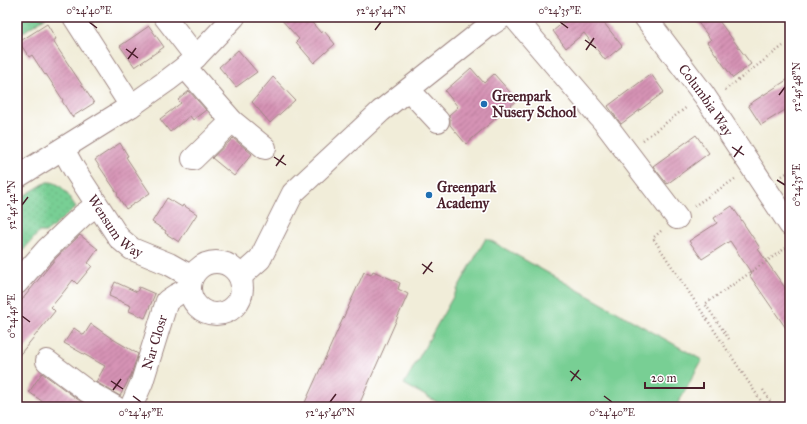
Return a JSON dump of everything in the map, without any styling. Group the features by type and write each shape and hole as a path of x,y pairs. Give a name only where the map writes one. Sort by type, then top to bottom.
{"street":[{"path":"74,17 131,106"},
{"path":"164,17 190,62 232,121 265,148"},
{"path":"17,177 131,106 190,62 234,17"},
{"path":"240,278 260,259 293,193 381,111 487,27 502,17"},
{"path":"514,17 604,122 677,218"},
{"name":"Columbia Way","path":"645,17 706,99 790,225"},
{"path":"409,90 438,121"},
{"path":"192,159 232,121"},
{"name":"Wensum Way","path":"63,149 118,238 132,249 169,264 191,282"},
{"path":"17,283 47,249 83,215 97,205"},
{"path":"210,262 223,262 233,268 240,278 243,289 239,300 232,309 221,314 210,313 200,308 193,299 191,282 200,267 210,262"},
{"name":"Nar Closr","path":"131,407 142,382 167,301 191,282"},
{"path":"47,361 87,391 115,407"}],"path":[{"path":"627,152 783,46"},
{"path":"752,167 677,218 653,238 765,407"},
{"path":"729,339 705,304 790,245"},
{"path":"763,390 774,407"}],"green space":[{"path":"17,17 46,17 17,36"},
{"path":"47,182 52,182 61,187 76,207 47,232 39,232 20,254 17,250 17,200"},
{"path":"486,238 702,360 676,407 446,407 404,384"}],"building":[{"path":"279,17 307,17 321,33 324,31 335,44 314,63 296,42 299,39"},
{"path":"570,17 603,17 601,19 622,46 605,60 584,33 566,48 553,31"},
{"path":"694,17 716,17 751,64 733,78 707,42 711,40"},
{"path":"47,24 56,39 53,41 94,103 72,117 46,74 45,75 32,55 29,57 19,42"},
{"path":"149,26 164,47 135,67 120,46"},
{"path":"238,50 257,72 236,87 219,67"},
{"name":"Greenpark Nusery School","path":"471,68 484,83 494,74 517,100 466,144 450,125 449,115 458,107 445,91"},
{"path":"651,74 664,92 621,124 608,106"},
{"path":"273,77 295,100 270,123 252,102"},
{"path":"790,78 790,107 761,125 748,105"},
{"path":"189,91 206,110 193,120 190,116 170,132 160,119 181,103 178,100"},
{"path":"696,135 709,153 667,184 653,166"},
{"path":"233,138 252,154 234,176 212,158"},
{"path":"120,143 128,156 126,157 150,193 126,209 117,195 118,194 95,160"},
{"path":"167,198 182,207 183,205 197,214 179,242 152,222"},
{"path":"732,206 760,248 758,249 790,295 790,334 750,276 752,274 730,241 702,259 689,241 717,223 714,218"},
{"path":"80,235 98,249 88,263 92,266 77,284 73,280 51,307 55,311 17,358 17,306 56,258"},
{"path":"373,271 400,283 398,289 408,294 358,407 303,407 364,272 371,275"},
{"path":"115,282 137,292 139,287 155,294 145,318 129,311 131,306 109,296"},
{"path":"91,324 138,354 131,375 120,396 96,382 105,366 64,343 74,328 84,335"},
{"path":"42,373 90,407 50,407 29,392"}],"place":[{"name":"Greenpark Nusery School","path":"484,104"},
{"name":"Greenpark Academy","path":"429,195"}]}
